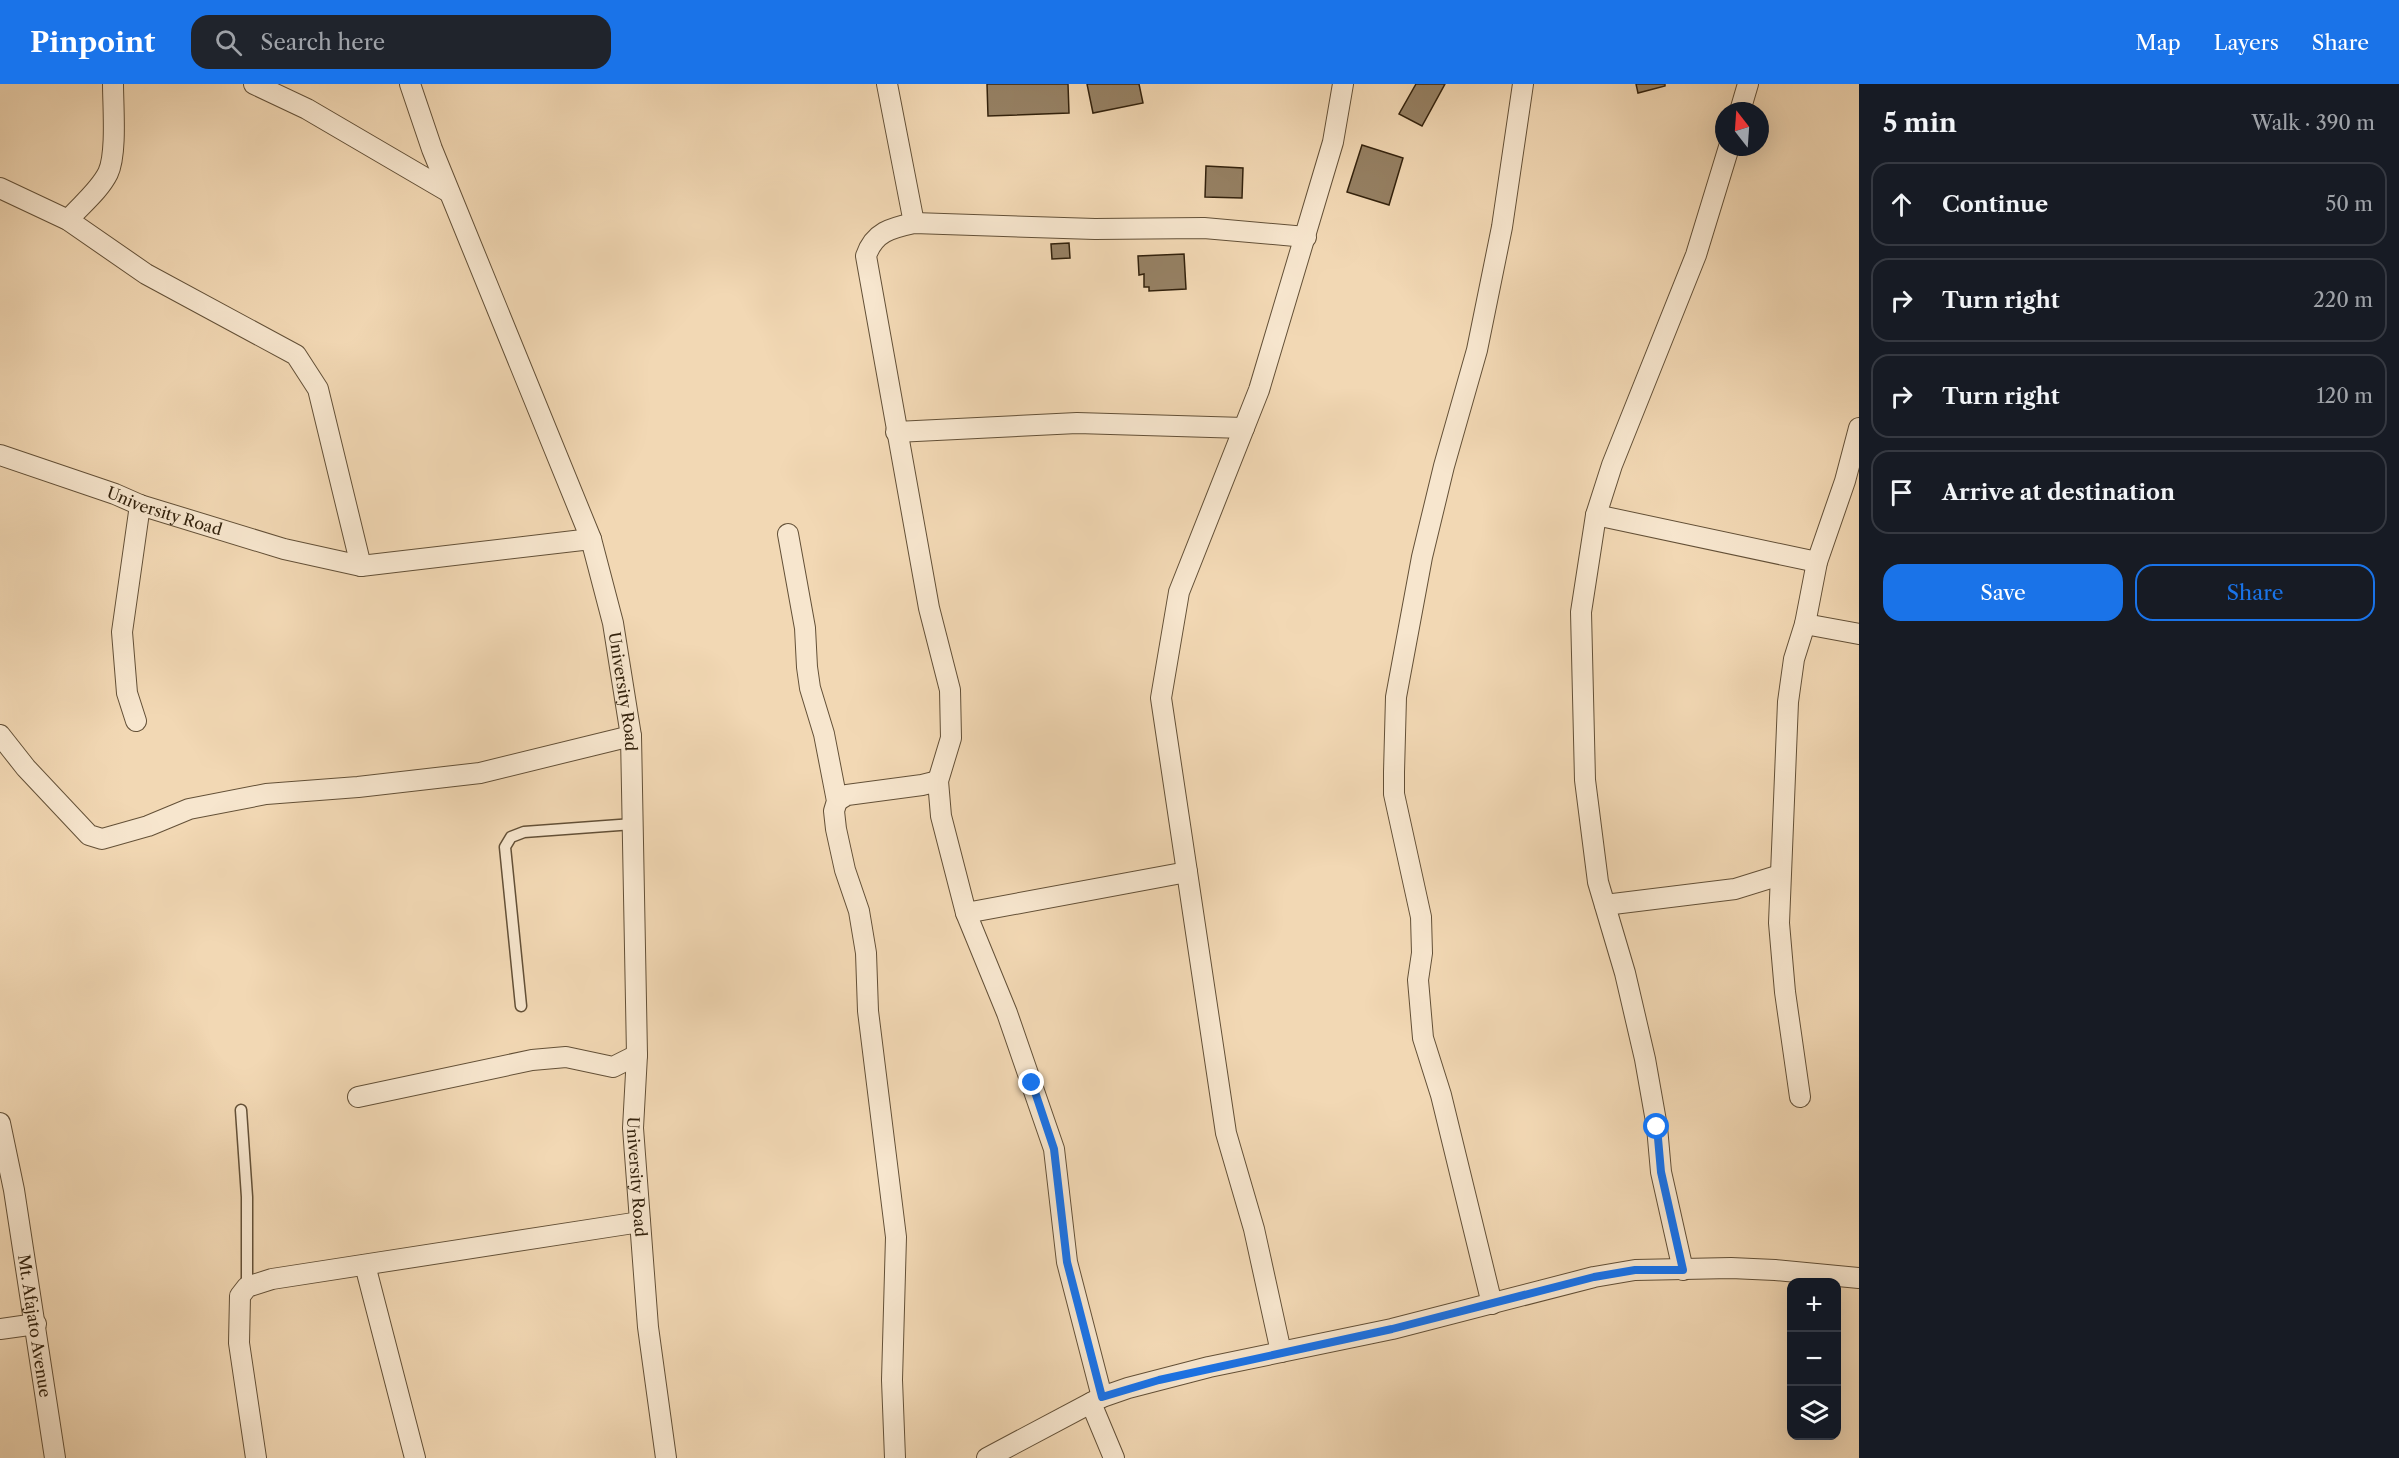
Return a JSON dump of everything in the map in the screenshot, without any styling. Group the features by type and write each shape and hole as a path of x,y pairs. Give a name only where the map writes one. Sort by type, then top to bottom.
{"street":[{"path":"68,219 97,188 108,172 113,143 113,84"},
{"path":"254,84 307,109 449,192"},
{"path":"410,84 449,192 591,538"},
{"path":"887,84 914,223"},
{"path":"1281,1352 1254,1229 1226,1132 1161,698 1179,592 1259,390 1333,142 1343,84"},
{"path":"1492,1304 1441,1095 1424,1038 1418,980 1422,953 1421,917 1394,794 1394,772 1396,697 1422,557 1444,465 1477,350 1502,227 1523,84"},
{"path":"1743,102 1748,84"},
{"path":"1683,1270 1661,1172 1657,1127 1645,1059 1625,973 1598,882 1585,780 1586,729 1581,612 1596,514 1612,465 1696,255 1726,156"},
{"path":"0,188 68,219 146,274 296,355 318,389 361,566"},
{"path":"1114,1458 1097,1400 1067,1262 1054,1149 1010,1023 966,913 941,816 938,781 951,738 950,690 929,608 866,256 870,245 879,234 895,227 914,223 1084,229 1204,228 1306,237"},
{"path":"896,432 1077,423 1244,428"},
{"path":"1800,1097 1785,992 1779,922 1788,702 1794,660 1805,624 1817,562 1855,462 1859,428"},
{"name":"University Road","path":"0,455 115,494 140,505 284,549 361,566 591,538 613,623 631,736 637,1055 633,1128 648,1327 666,1458"},
{"path":"136,720 127,693 122,632 140,505"},
{"path":"1596,514 1817,562"},
{"path":"789,534 805,628 808,678 824,734 837,801 834,811 836,829 845,870 859,911 866,953 868,1011 896,1237 892,1380 895,1458"},
{"path":"1805,624 1859,634"},
{"path":"0,735 26,768 89,835 102,839 148,826 189,809 266,794 367,786 480,773 631,736"},
{"path":"837,801 847,795 938,781"},
{"path":"966,913 1187,872"},
{"path":"1605,905 1726,891 1780,875"},
{"path":"358,1097 532,1060 566,1056 613,1067 637,1055"},
{"name":"Mt. Afajato Avenue","path":"0,1123 14,1190 55,1458"},
{"path":"256,1458 239,1342 240,1296 247,1287 272,1279 640,1222"},
{"path":"365,1265 416,1458"},
{"path":"987,1458 1097,1400 1159,1380 1392,1329 1594,1277 1635,1270 1731,1268 1859,1278"},
{"path":"0,1329 36,1324"}],"lane":[{"path":"521,1006 505,847 511,837 524,832 633,824"},
{"path":"241,1110 248,1197 247,1287"}],"building":[{"path":"987,84 1068,84 1069,113 988,116"},
{"path":"1087,84 1139,84 1143,103 1093,113"},
{"path":"1416,84 1445,84 1422,126 1399,114"},
{"path":"1636,84 1665,84 1665,86 1638,93"},
{"path":"1362,145 1403,158 1389,205 1347,192"},
{"path":"1206,166 1243,168 1242,198 1205,197"},
{"path":"1069,243 1070,258 1052,259 1051,244"},
{"path":"1184,254 1186,289 1149,291 1149,287 1144,287 1144,274 1139,275 1138,256"}],"route":[{"path":"1032,1083 1054,1149 1067,1262 1102,1397 1159,1380 1392,1329 1594,1277 1635,1270 1683,1270 1661,1172 1657,1127"}]}
